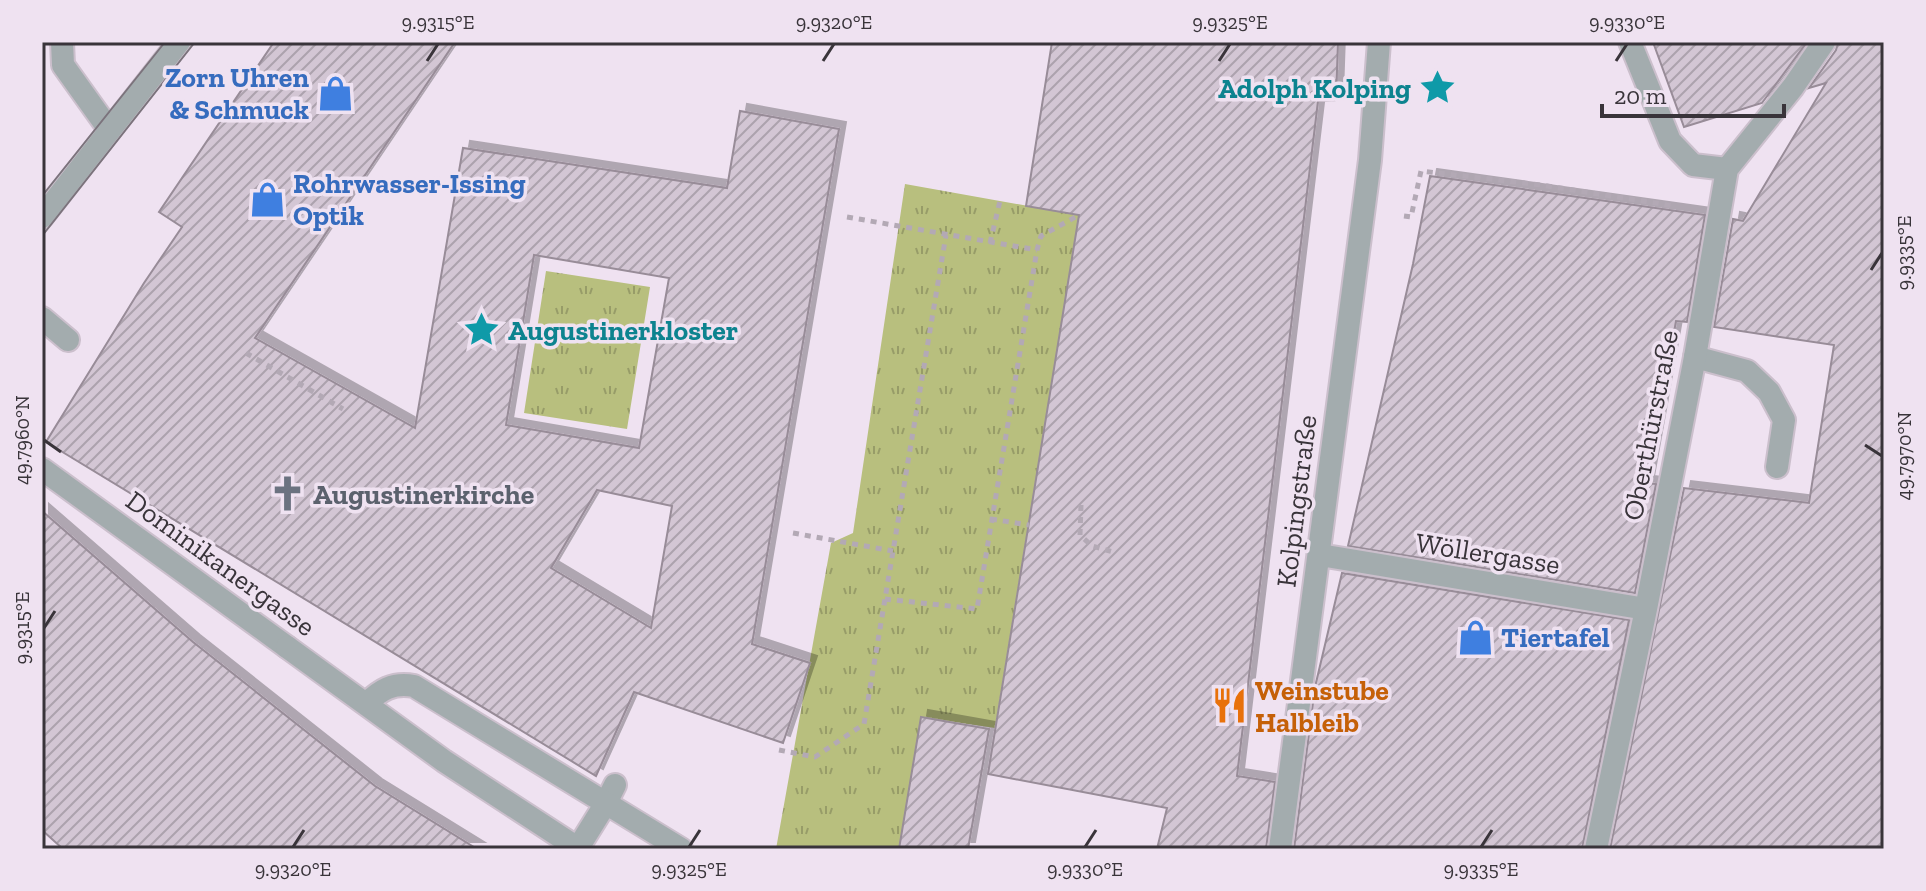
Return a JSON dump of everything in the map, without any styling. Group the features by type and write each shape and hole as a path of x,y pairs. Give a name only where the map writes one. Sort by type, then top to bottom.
{"street":[{"path":"62,42 63,65 103,121 111,127"},
{"path":"42,217 179,42"},
{"name":"Kolpingstraße","path":"1280,849 1370,160 1379,42"},
{"path":"1630,42 1670,141 1693,165 1727,169"},
{"name":"Oberthürstraße","path":"1596,849 1695,357 1727,169 1793,87 1824,42"},
{"path":"42,318 68,340"},
{"path":"1695,357 1747,371 1769,392 1784,420 1777,467"},
{"name":"Dominikanergasse","path":"42,469 444,761 578,849 611,794"},
{"name":"Wöllergasse","path":"1320,555 1646,609"},
{"path":"366,704 384,688 414,686 611,794 681,849"}],"path":[{"path":"1363,211 1411,217 1421,171 1541,185 1676,206"},
{"path":"990,243 1000,201"},
{"path":"885,599 977,609 1037,250 1041,236 1079,215"},
{"path":"847,217 1037,250"},
{"path":"779,750 815,757 864,724 946,235"},
{"path":"246,353 343,409"},
{"path":"1081,505 1080,535 1092,546 1113,552"},
{"path":"991,519 1029,525"},
{"path":"793,533 893,551"}],"green space":[{"path":"905,184 1079,215 995,728 921,717 899,849 776,849 831,543 853,533"},
{"path":"546,271 650,287 627,429 524,413"}],"building":[{"path":"274,42 455,42 255,338 415,428 463,148 727,188 740,111 839,129 752,644 810,663 783,743 634,692 596,776 46,442 182,227 159,212","holes":["534,255 669,278 639,448 506,425","597,490 672,506 651,628 551,568"]},
{"path":"1052,42 1338,42 1336,100 1318,101 1237,776 1275,782 1266,849 1157,849 1167,808 988,774 1079,215 1026,206"},
{"path":"1653,42 1807,42 1762,103 1684,127"},
{"path":"1838,42 1884,42 1884,849 1610,849 1684,488 1809,503 1834,345 1714,327 1733,219 1743,221 1826,83 1809,88 1836,50"},
{"path":"1430,176 1705,215 1687,322 1676,321 1647,483 1656,484 1635,593 1348,546 1413,264"},
{"path":"42,511 193,642 375,786 477,849 63,849 42,830"},
{"path":"1342,573 1629,620 1582,849 1294,849 1315,687"},
{"path":"921,717 989,729 968,849 899,849"}],"tram line":[{"path":"42,196 165,42"},
{"path":"42,236 195,42"}],"place":[{"name":"Adolph Kolping","path":"1437,88"},
{"name":"Zorn Uhren & Schmuck","path":"335,93"},
{"name":"Rohrwasser-Issing Optik","path":"267,199"},
{"name":"Augustinerkloster","path":"482,330"},
{"name":"Augustinerkirche","path":"287,494"},
{"name":"Tiertafel","path":"1475,637"},
{"name":"Weinstube Halbleib","path":"1229,706"}]}
